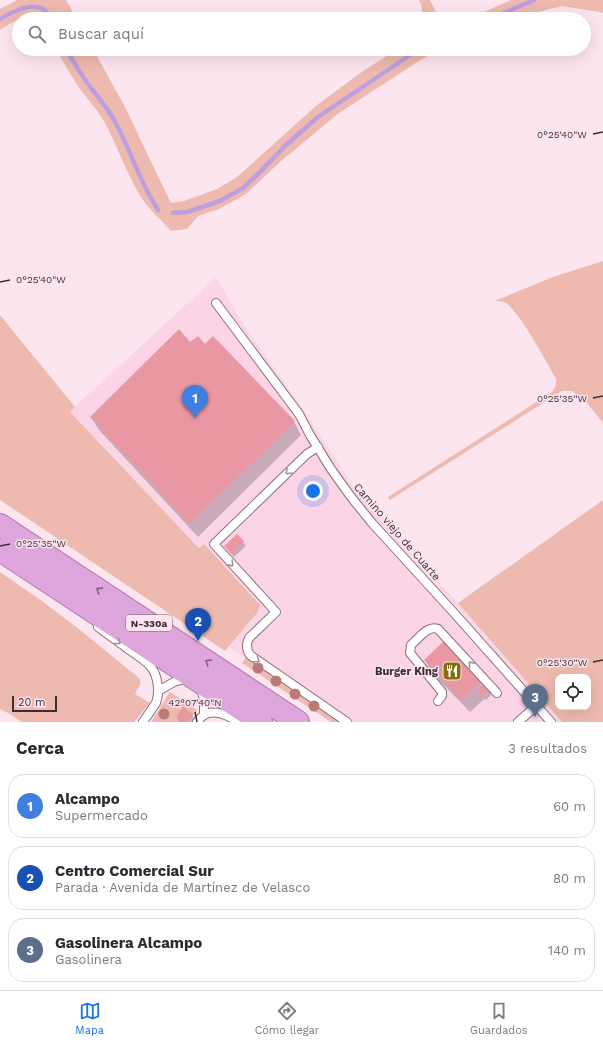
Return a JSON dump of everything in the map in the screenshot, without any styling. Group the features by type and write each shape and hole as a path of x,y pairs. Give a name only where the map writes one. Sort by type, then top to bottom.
{"highway":[{"name":"N-330a","path":"0,525 298,722"},
{"name":"N-330a","path":"0,550 261,722"}],"lane":[{"name":"Camino viejo de Cuarte","path":"216,303 299,414 344,488 368,519 455,614 549,721"},
{"path":"318,447 307,454 214,544 276,612 247,641 247,648 250,655 347,722"},
{"path":"34,572 90,620 150,666 156,678 158,696 156,703 143,722"},
{"path":"438,701 442,696 442,692 410,653 411,645 413,643 430,629 435,628 438,629 457,648 497,694"},
{"path":"158,691 174,682 184,679 196,679 203,693 204,715"},
{"path":"518,722 536,706"},
{"path":"197,722 204,715 214,713 226,715 239,722"}],"shaded area":[{"path":"17,0 66,0 73,12 12,12 12,23 0,30 0,9"},
{"path":"419,0 430,0 436,12 422,12"},
{"path":"511,0 603,0 603,13 562,6 539,12 484,12"},
{"path":"60,56 97,56 125,107 171,203 184,201 217,189 237,177 317,105 363,71 387,56 428,56 339,113 280,162 246,194 219,209 198,216 187,229 171,231 141,197 105,123 65,66"},
{"path":"603,261 603,423 587,403 572,391 562,391 390,500 388,497 552,392 556,385 556,379 552,371 517,314 504,302 495,301 553,277"},
{"path":"216,277 242,322 300,405 353,486 401,543 458,603 562,722 340,722 229,647 258,612 260,605 203,545 200,548 69,412"},
{"path":"0,315 75,407 70,412 199,548 204,544 260,605 258,612 225,651 0,500"},
{"path":"603,500 603,722 562,722 458,603"},
{"path":"0,572 42,601 139,678 140,684 135,694 150,703 134,722 22,722 0,709"},
{"path":"246,657 340,722 331,722 242,663"},
{"path":"170,692 197,710 187,722 151,722"}],"building":[{"path":"179,329 190,342 198,336 205,344 213,336 295,421 190,524 90,417"},
{"path":"237,534 244,541 231,554 224,546"},
{"name":"Burger King","path":"444,641 481,681 462,700 424,660"},
{"path":"483,685 489,691 483,697 477,691"},
{"path":"183,707 193,714 187,722 182,722 176,717"}],"waterway":[{"path":"506,12 534,0"},
{"path":"14,12 33,7 38,7 46,12"},
{"path":"0,19 12,13"},
{"path":"70,56 84,79 113,118 125,141 145,188 158,210"},
{"path":"173,213 187,212 220,201 243,188 285,146 318,117 409,56"}],"place":[{"name":"Alcampo","path":"195,418"},
{"name":"Centro Comercial Sur","path":"198,641"},
{"name":"Burger King","path":"452,671"},
{"name":"Gasolinera Alcampo","path":"535,717"}]}
